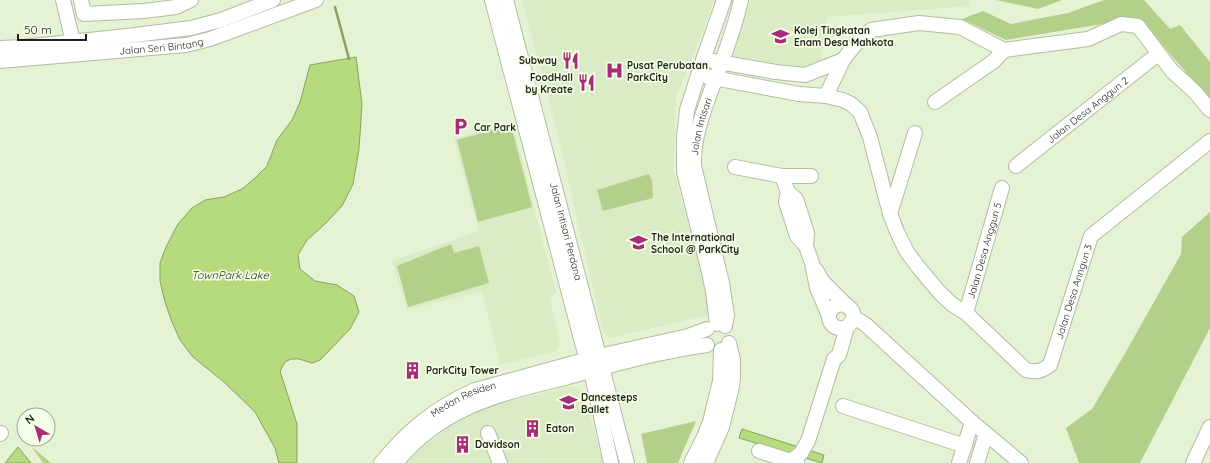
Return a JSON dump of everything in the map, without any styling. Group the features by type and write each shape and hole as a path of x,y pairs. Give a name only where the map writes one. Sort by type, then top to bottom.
{"street":[{"path":"63,0 73,42"},
{"path":"81,0 84,14 143,6 176,7 191,0"},
{"name":"Jalan Seri Bintang","path":"0,48 73,42 191,28 221,20 272,0"},
{"name":"Jalan Seri Bintang","path":"0,62 186,45 210,39 316,0"},
{"name":"Jalan Intisari Perdana","path":"492,0 552,205 592,330 602,422 611,463"},
{"name":"Jalan Intisari Perdana","path":"506,0 552,205 580,339 609,392 627,463"},
{"name":"Jalan Intisari","path":"716,326 713,292 709,272 684,172 684,137 686,110 724,0"},
{"name":"Jalan Intisari","path":"716,326 727,315 722,283 694,166 694,158 700,121 716,78 741,0"},
{"path":"826,96 844,60 854,46 871,30 919,23 960,27 1004,50 1088,39 1121,24 1138,26 1172,71 1195,92 1210,110"},
{"path":"935,102 994,61 1004,50"},
{"name":"Jalan Desa Anggun 2","path":"1016,166 1158,54"},
{"path":"703,60 794,75 805,75 844,60"},
{"path":"765,87 767,71"},
{"name":"Jalan Desa Anngun 3","path":"698,75 799,94 826,96 843,100 851,104 860,112 870,137 890,214 907,252 940,293 953,305 966,313 1026,370 1034,372 1043,371 1050,365 1091,236 1210,141"},
{"path":"890,214 915,133"},
{"path":"735,167 782,176 811,176"},
{"path":"782,176 788,192 796,199 807,233 806,246 812,263 817,288 830,320 836,328 844,328 850,317"},
{"name":"Jalan Desa Anggun 5","path":"966,313 1002,188"},
{"path":"812,263 823,282 850,317 866,325 972,422 1021,463"},
{"path":"834,360 833,354 835,340 829,313 834,307 841,304 850,317"},
{"path":"759,451 790,461 801,453 808,441 834,360 839,355 850,317"},
{"path":"595,364 630,355 716,326 730,334 731,339 725,346 716,350 711,349 707,345 704,337 716,326"},
{"path":"592,330 599,341 606,346 630,355 707,345"},
{"path":"564,366 574,354 580,339"},
{"path":"691,463 710,422 720,381 725,346"},
{"path":"706,463 722,427 732,387 733,360 725,346"},
{"path":"609,392 613,378 622,368 630,355"},
{"name":"Medan Residen","path":"381,463 408,433 426,418 440,408 475,390 564,366 595,364"},
{"name":"Medan Residen","path":"396,463 421,437 435,427 475,404 553,381 595,364"},
{"path":"553,381 571,380 585,383 592,396 602,422"},
{"path":"842,406 965,446"},
{"path":"960,463 972,422"},
{"path":"1193,463 1210,427"},
{"path":"488,434 500,463"},
{"path":"977,463 986,434"}],"shaded area":[{"path":"522,0 714,0 676,97 674,172 713,314 610,338 603,332 558,135"},
{"name":"Kolej Tingkatan Enam Desa Mahkota","path":"751,0 966,0 971,6 827,17 821,60 801,68 731,55"},
{"path":"996,0 1062,0 1038,9"},
{"path":"1104,0 1144,0 1170,29 1180,25 1210,62 1210,100 1139,18 1006,40 962,19 983,11 1011,24 1068,13"},
{"path":"512,121 556,292 550,299 560,344 556,351 500,365 482,291 407,310 392,261 479,231 454,139"},
{"path":"511,125 532,207 478,222 457,140"},
{"path":"649,174 652,180 653,198 603,211 597,190"},
{"path":"1210,212 1210,328 1140,463 1079,463 1066,428 1092,409 1181,254 1182,237"},
{"path":"451,244 454,253 479,246 489,283 408,307 397,266"},
{"path":"566,387 576,387 585,397 603,463 406,463 423,446 463,417 486,408"},
{"path":"696,421 678,463 647,463 641,434"},
{"path":"32,447 51,463 43,463"}],"water":[{"name":"TownPark Lake","path":"356,57 362,104 359,149 353,184 342,206 307,240 298,255 300,269 315,281 337,285 354,296 359,312 350,329 320,360 312,363 299,359 291,359 285,362 280,371 297,424 297,463 279,463 275,448 255,412 224,382 193,357 180,340 165,302 160,281 160,263 166,247 178,224 192,208 205,200 224,197 242,189 267,166 277,140 292,120 300,102 310,65"},
{"path":"742,429 824,455 822,463 739,438"},
{"path":"18,447 31,463 5,463"}],"waterway":[{"path":"335,7 349,59"}],"place":[{"name":"Kolej Tingkatan Enam Desa Mahkota","path":"781,36"},
{"name":"Subway","path":"570,60"},
{"name":"Pusat Perubatan ParkCity","path":"614,71"},
{"name":"FoodHall by Kreate","path":"586,83"},
{"name":"Car Park","path":"461,127"},
{"name":"The International School @ ParkCity","path":"638,243"},
{"name":"ParkCity Tower","path":"413,370"},
{"name":"Dancesteps Ballet","path":"568,403"},
{"name":"Eaton","path":"533,428"},
{"name":"Davidson","path":"462,444"}]}
